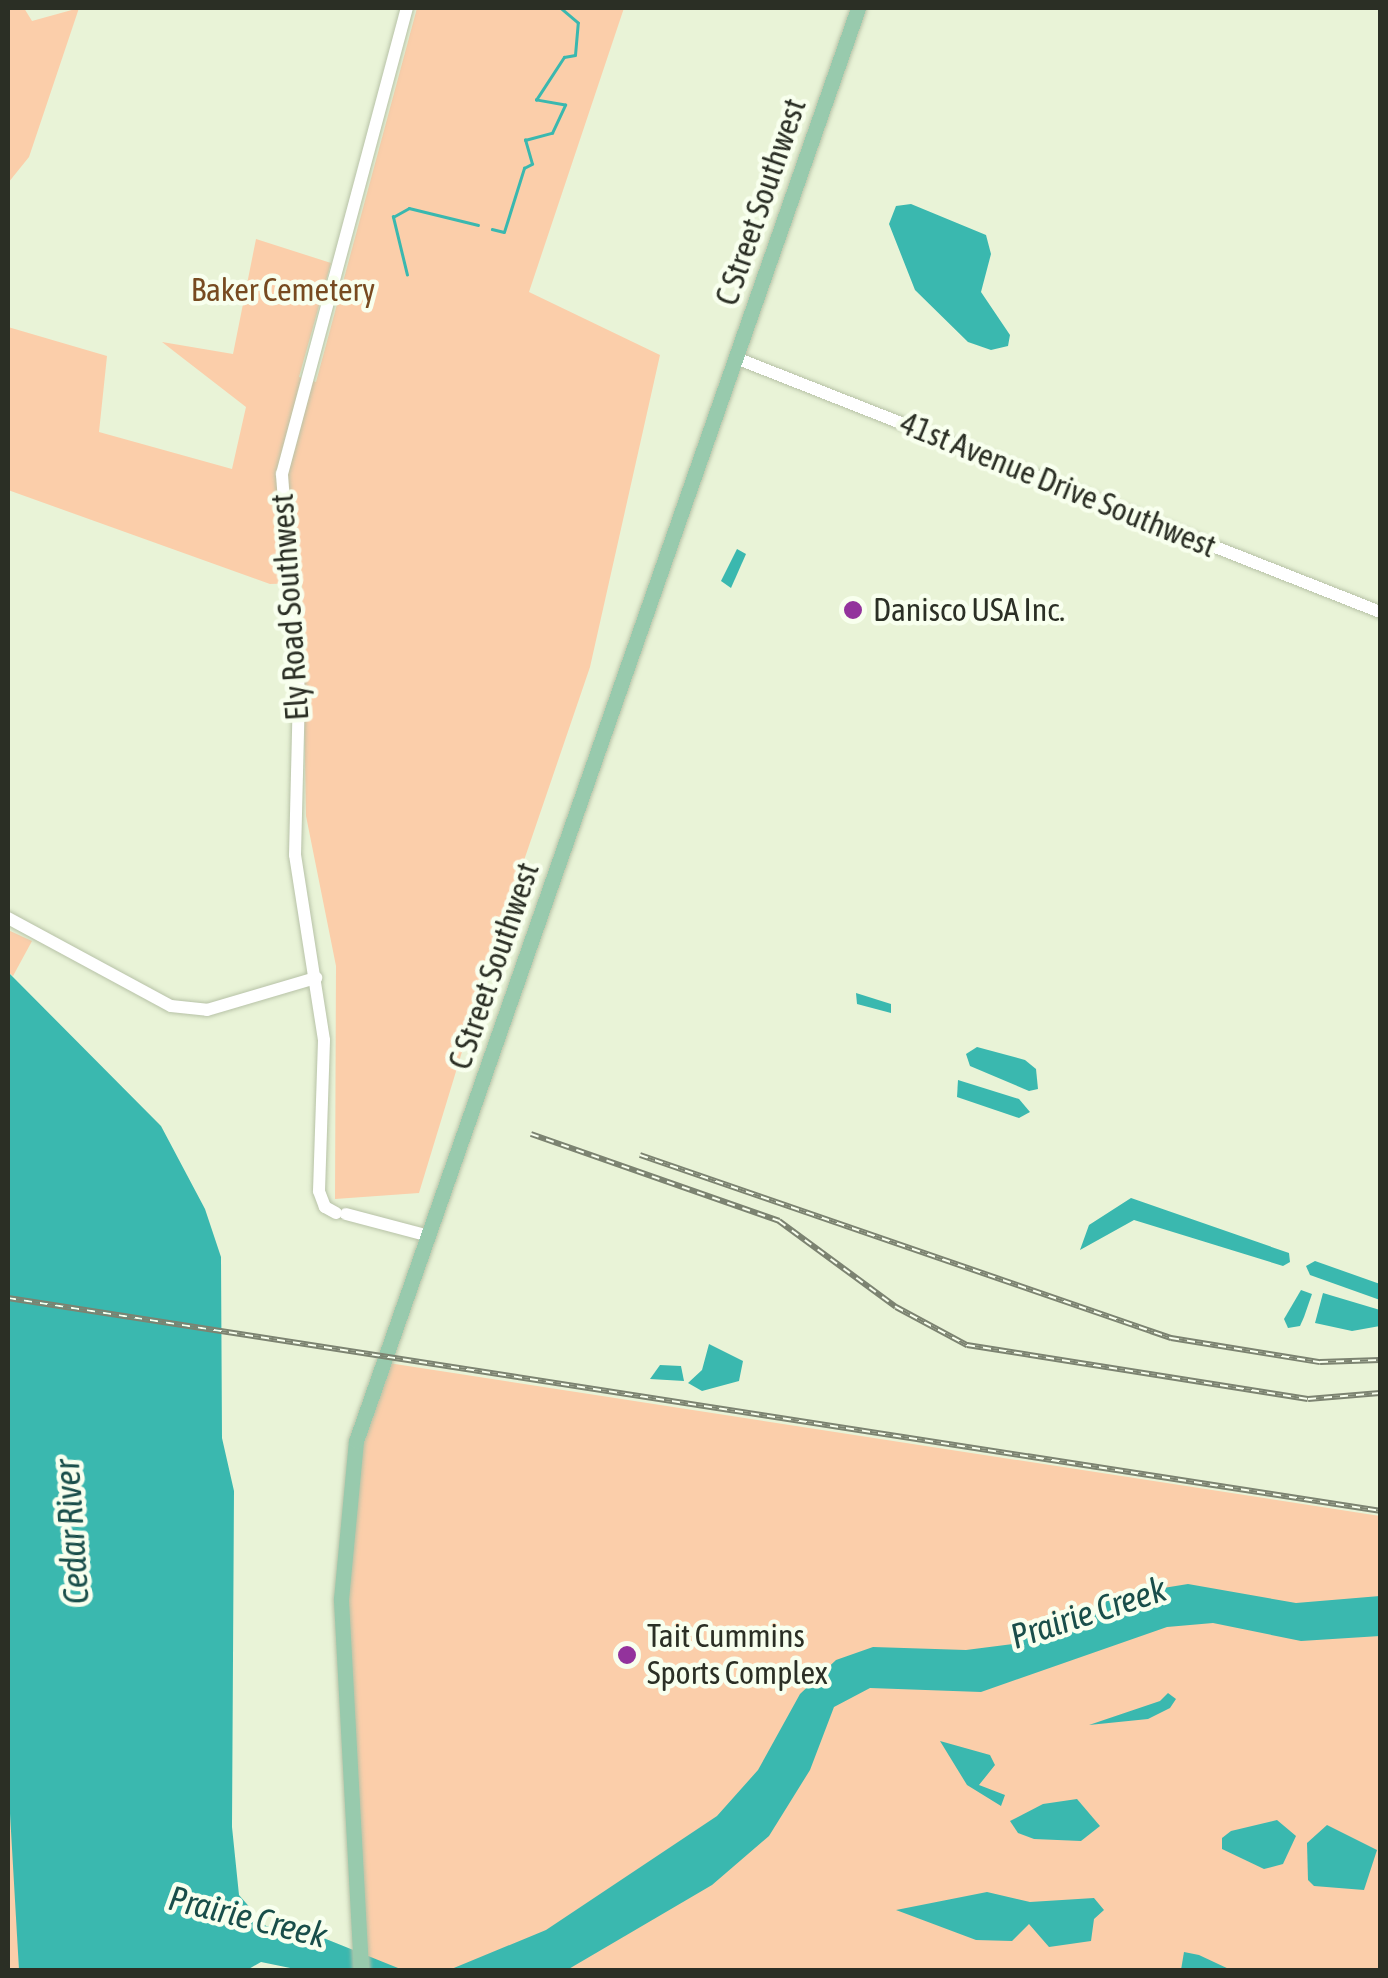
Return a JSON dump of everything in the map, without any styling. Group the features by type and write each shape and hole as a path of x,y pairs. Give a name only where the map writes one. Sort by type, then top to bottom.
{"main road":[{"name":"C Street Southwest","path":"361,1970 341,1630 346,1496 360,1428 858,8"}],"street":[{"name":"Ely Road Southwest","path":"407,8 282,474 299,697 296,855 324,1040 319,1192 325,1207 429,1236"},
{"name":"41st Avenue Drive Southwest","path":"736,358 1380,612"},
{"path":"8,918 171,1006 206,1010 316,978"}],"green space":[{"path":"8,8 24,8 32,21 79,8 29,157 8,183"},
{"name":"Baker Cemetery","path":"417,8 624,8 529,292 660,355 590,667 489,963 419,1193 335,1199 336,966 306,816 302,583 270,584 8,490 8,327 107,356 99,432 232,469 246,407 162,342 233,354 256,239 331,263 299,377 316,382"},
{"path":"8,930 32,941 13,976 8,972"},
{"path":"382,1362 1380,1516 1380,1970 361,1970 343,1687 347,1483"},
{"path":"8,1780 17,1904 19,1970 8,1970"}],"water":[{"path":"911,204 986,235 991,254 981,292 1010,335 1008,346 991,350 968,342 915,290 889,224 896,206"},
{"path":"737,549 746,554 731,588 721,581"},
{"path":"8,972 161,1126 205,1209 221,1257 222,1438 234,1491 232,1827 239,1895 266,1926 316,1935 403,1970 300,1970 261,1962 247,1970 19,1970 8,1779"},
{"path":"856,993 891,1004 891,1013 857,1004"},
{"path":"977,1047 1025,1060 1036,1069 1038,1089 1029,1091 970,1066 966,1054"},
{"path":"958,1080 1019,1099 1030,1112 1019,1118 957,1097"},
{"path":"1131,1198 1289,1253 1290,1262 1283,1266 1134,1220 1080,1250 1089,1225"},
{"path":"1315,1261 1380,1284 1380,1300 1310,1275 1306,1266"},
{"path":"1301,1290 1312,1294 1300,1326 1288,1328 1284,1319"},
{"path":"1323,1293 1380,1310 1380,1326 1352,1331 1315,1323"},
{"path":"709,1344 743,1361 739,1381 702,1391 688,1383 702,1370"},
{"path":"660,1365 681,1366 684,1381 650,1379"},
{"name":"Prairie Creek","path":"1188,1584 1296,1603 1380,1596 1380,1636 1301,1641 1213,1623 1167,1627 981,1692 870,1688 834,1707 810,1770 769,1836 712,1885 567,1970 449,1970 546,1930 717,1816 758,1770 800,1694 836,1660 873,1647 966,1650 1013,1644 1120,1595"},
{"path":"1168,1693 1176,1699 1170,1708 1148,1719 1089,1725 1160,1701"},
{"path":"940,1741 990,1755 995,1765 979,1785 1005,1795 1001,1806 967,1785"},
{"path":"1077,1799 1100,1826 1081,1841 1034,1839 1018,1833 1010,1821 1043,1804"},
{"path":"1277,1820 1296,1836 1283,1864 1264,1869 1222,1849 1222,1838 1231,1831"},
{"path":"1327,1825 1377,1850 1364,1890 1314,1886 1308,1880 1307,1843"},
{"path":"987,1892 1030,1902 1094,1898 1104,1910 1094,1919 1091,1941 1049,1947 1029,1924 1012,1941 976,1940 896,1910"},
{"path":"1184,1952 1199,1955 1231,1970 1181,1970"}],"waterway":[{"path":"492,229 504,232 524,168 532,164 525,140 552,133 565,105 536,100 564,57 575,55 578,23 560,8"},
{"path":"407,275 393,217 409,208 478,225"}],"railway":[{"path":"531,1134 779,1221 896,1307 967,1345 1308,1399 1380,1393"},
{"path":"640,1155 1171,1338 1320,1362 1380,1360"},
{"path":"8,1298 1380,1511"}],"place":[{"name":"Danisco USA Inc.","path":"853,610"},
{"name":"Tait Cummins Sports Complex","path":"627,1655"}],"water label":[{"name":"Cedar River","path":"71,1532"}]}
